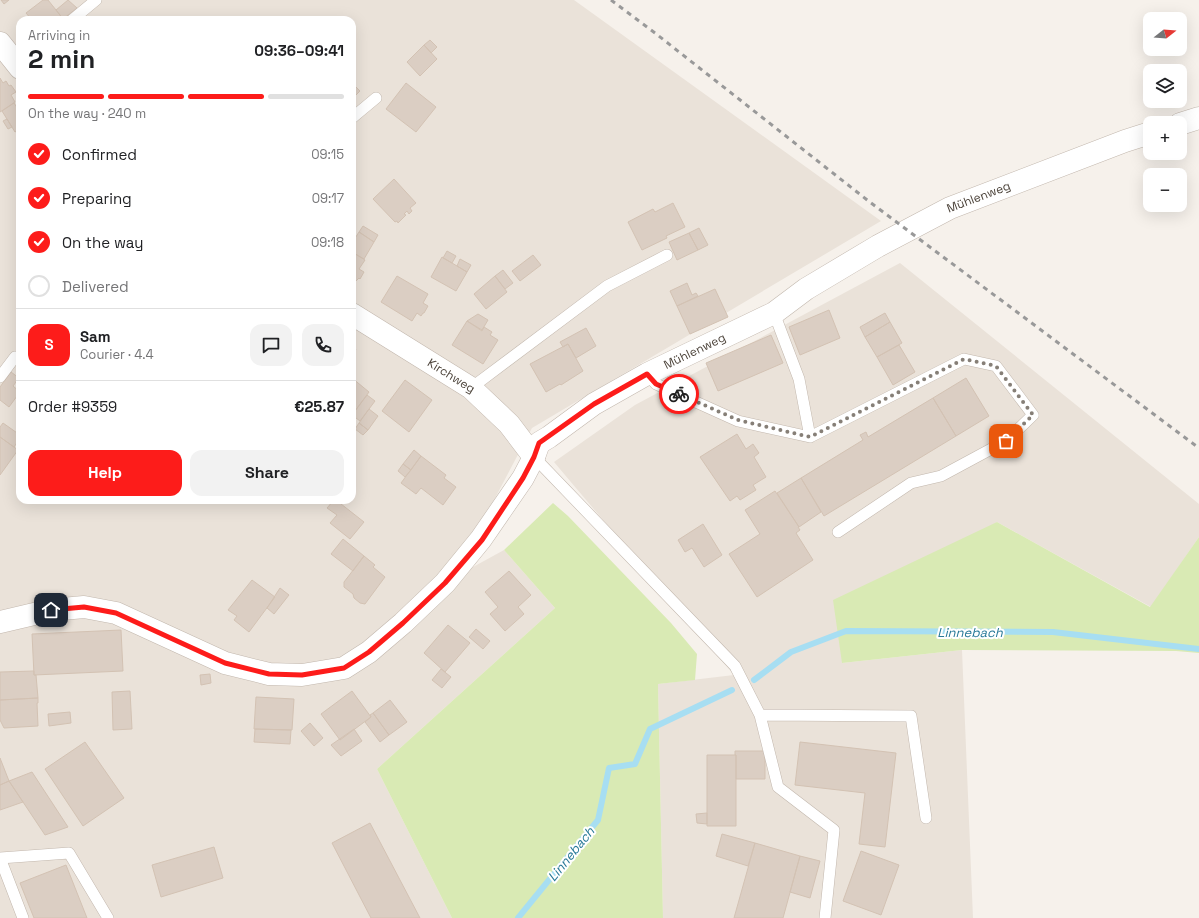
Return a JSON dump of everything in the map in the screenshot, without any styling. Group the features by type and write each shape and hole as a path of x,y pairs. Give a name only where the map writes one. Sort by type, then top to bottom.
{"street":[{"path":"2,48 16,63"},
{"path":"1187,122 1199,118"},
{"name":"Mühlenweg","path":"0,622 51,610 84,607 116,613 225,663 269,674 302,675 344,668 369,652 403,623 445,583 482,540 523,478 534,457 539,443 594,404 647,374 774,313 806,289 878,246 950,208 1143,135"},
{"name":"Kirchweg","path":"356,316 471,388 509,424 534,457"}],"lane":[{"path":"77,16 96,0"},
{"path":"356,115 376,98"},
{"path":"471,388 607,286 667,255"},
{"path":"774,313 799,379 810,437"},
{"path":"0,377 15,357"},
{"path":"647,374 656,384 738,420 810,437 964,359 996,366 1033,415 1006,441 941,476 911,483 838,532"},
{"path":"534,457 736,666 760,715 778,787 834,830 825,918"},
{"path":"760,715 911,716 926,818"},
{"path":"22,918 0,858 69,853 108,918"}],"shaded area":[{"path":"0,0 574,0 881,221 532,428 453,578 504,550 555,608 377,769 452,918 0,918"},
{"path":"900,263 1199,504 1199,537 1151,607 997,522 842,663 962,650 973,918 663,918 658,684 734,675 554,462 635,405"}],"green space":[{"path":"553,503 568,516 671,623 697,654 695,680 658,684 663,918 452,918 377,769 555,608 504,550"},
{"path":"997,522 1150,607 1199,537 1199,653 1176,651 962,650 842,663 833,600"}],"building":[{"path":"1,0 9,0 4,4"},
{"path":"43,0 48,0 61,16 29,16 26,13"},
{"path":"68,0 77,8 67,16 61,16 56,10"},
{"path":"430,40 437,47 431,53 424,45"},
{"path":"424,45 437,59 420,76 407,62"},
{"path":"0,78 3,83 6,81 9,86 11,85 16,92 11,95 15,102 0,112"},
{"path":"406,83 436,107 416,132 386,109"},
{"path":"356,87 360,91 356,95"},
{"path":"14,103 16,106 16,131 15,132 2,111"},
{"path":"7,119 12,127 8,129 3,121"},
{"path":"394,179 416,203 410,208 412,211 409,214 407,211 404,214 406,215 398,223 397,221 395,222 373,199"},
{"path":"673,203 685,227 666,236 667,238 642,250 628,222 653,209 655,212"},
{"path":"363,226 378,235 374,242 359,232"},
{"path":"699,228 708,245 698,250 689,233"},
{"path":"359,232 374,242 364,259 356,254 356,237"},
{"path":"689,233 698,250 677,260 669,242"},
{"path":"447,251 456,256 452,263 443,258"},
{"path":"356,254 365,260 359,269 364,272 360,279 359,278 356,281"},
{"path":"533,255 541,265 520,281 512,271"},
{"path":"442,257 467,272 456,291 431,277"},
{"path":"460,259 471,265 467,272 457,266"},
{"path":"503,270 513,283 505,289 495,276"},
{"path":"397,276 428,294 423,303 428,306 424,313 421,316 417,313 412,321 381,302"},
{"path":"495,276 507,292 486,309 474,294"},
{"path":"687,283 692,295 696,293 698,296 677,306 670,291"},
{"path":"715,289 728,317 690,334 677,306"},
{"path":"829,310 840,338 800,355 789,327"},
{"path":"885,313 890,322 865,337 860,327"},
{"path":"478,314 488,320 482,330 467,321"},
{"path":"467,321 482,331 484,327 492,332 490,335 498,340 483,364 452,345"},
{"path":"890,322 902,343 877,357 865,337"},
{"path":"586,328 596,346 576,358 568,344 563,347 560,342"},
{"path":"771,335 783,363 718,391 706,363"},
{"path":"568,344 583,371 561,385 560,384 546,392 530,364"},
{"path":"899,345 915,372 893,385 877,357"},
{"path":"11,372 16,376 16,382 13,386 16,389 16,397 9,407 0,400 0,387"},
{"path":"966,378 989,416 956,436 933,398"},
{"path":"405,380 432,400 409,432 382,411"},
{"path":"356,381 369,392 356,410"},
{"path":"367,395 375,401 360,421 356,418 356,410"},
{"path":"933,398 956,436 824,516 801,478 863,440 860,435 866,432 868,437"},
{"path":"369,409 378,416 368,430 359,423"},
{"path":"3,423 16,432 16,444 14,447 0,437 0,427"},
{"path":"359,423 368,430 363,435 356,430"},
{"path":"737,434 746,449 753,444 759,453 754,457 766,477 753,485 756,490 740,500 737,496 730,501 700,457"},
{"path":"0,437 16,449 16,453 0,475"},
{"path":"414,450 421,456 411,470 403,464"},
{"path":"421,456 446,475 444,478 456,487 443,505 421,488 416,494 401,483"},
{"path":"403,464 411,470 405,477 398,471"},
{"path":"801,478 821,512 799,527 777,493"},
{"path":"775,491 799,527 800,530 796,533 813,560 757,597 729,554 760,534 745,510"},
{"path":"330,504 341,504 364,522 350,539 330,523 337,515 327,508"},
{"path":"703,524 722,555 704,567 692,548 685,552 678,540"},
{"path":"343,539 364,556 353,571 331,554"},
{"path":"364,556 375,565 373,567 385,577 365,604 360,603 354,598 353,594 344,587 344,582"},
{"path":"509,571 531,595 518,607 524,614 505,631 490,614 498,607 485,592"},
{"path":"252,580 275,597 249,632 234,620 237,616 228,610"},
{"path":"280,588 289,595 274,614 267,608"},
{"path":"448,625 470,643 445,672 424,653"},
{"path":"476,629 490,641 483,649 469,637"},
{"path":"121,630 123,671 34,675 32,634"},
{"path":"441,669 451,677 442,688 432,680"},
{"path":"34,671 34,675 36,675 38,698 0,700 0,672"},
{"path":"210,674 211,683 201,685 200,675"},
{"path":"130,691 132,729 113,730 112,692"},
{"path":"352,691 371,717 340,740 321,714"},
{"path":"256,697 294,699 292,730 254,729"},
{"path":"38,698 38,726 4,728 0,720 0,700"},
{"path":"390,700 407,722 389,735 373,713"},
{"path":"70,712 71,723 49,726 48,714"},
{"path":"373,713 389,735 380,742 365,722"},
{"path":"310,723 323,738 314,746 301,731"},
{"path":"255,729 291,730 290,744 254,742"},
{"path":"354,729 362,741 341,756 331,745"},
{"path":"85,742 124,798 83,826 45,769"},
{"path":"800,742 896,753 885,847 859,844 865,793 795,785"},
{"path":"735,751 765,751 765,779 736,779"},
{"path":"707,755 736,755 736,826 707,826"},
{"path":"0,758 9,781 0,785"},
{"path":"32,772 68,827 45,835 9,781"},
{"path":"9,781 23,802 0,810 0,785"},
{"path":"707,813 707,824 697,823 696,814"},
{"path":"370,823 420,918 371,918 332,843"},
{"path":"722,834 755,843 748,866 716,856"},
{"path":"755,843 800,856 783,918 734,918"},
{"path":"214,847 223,878 161,897 152,865"},
{"path":"861,851 899,865 881,915 843,901"},
{"path":"800,856 820,861 810,898 790,892"},
{"path":"66,865 87,918 34,918 20,883"}],"waterway":[{"name":"Linnebach","path":"754,680 791,652 846,631 1053,632 1199,649"},
{"name":"Linnebach","path":"518,918 598,820 609,768 635,764 650,729 732,690"}],"railway":[{"path":"611,0 871,203 1199,448"}],"way so far":[{"path":"679,394 738,420 810,437 964,359 996,366 1033,415 1006,441"}],"route":[{"path":"51,610 84,607 116,613 225,663 269,674 302,675 344,668 369,652 403,623 445,583 482,540 523,478 534,457 539,443 594,404 647,374 656,384 679,394"}]}
